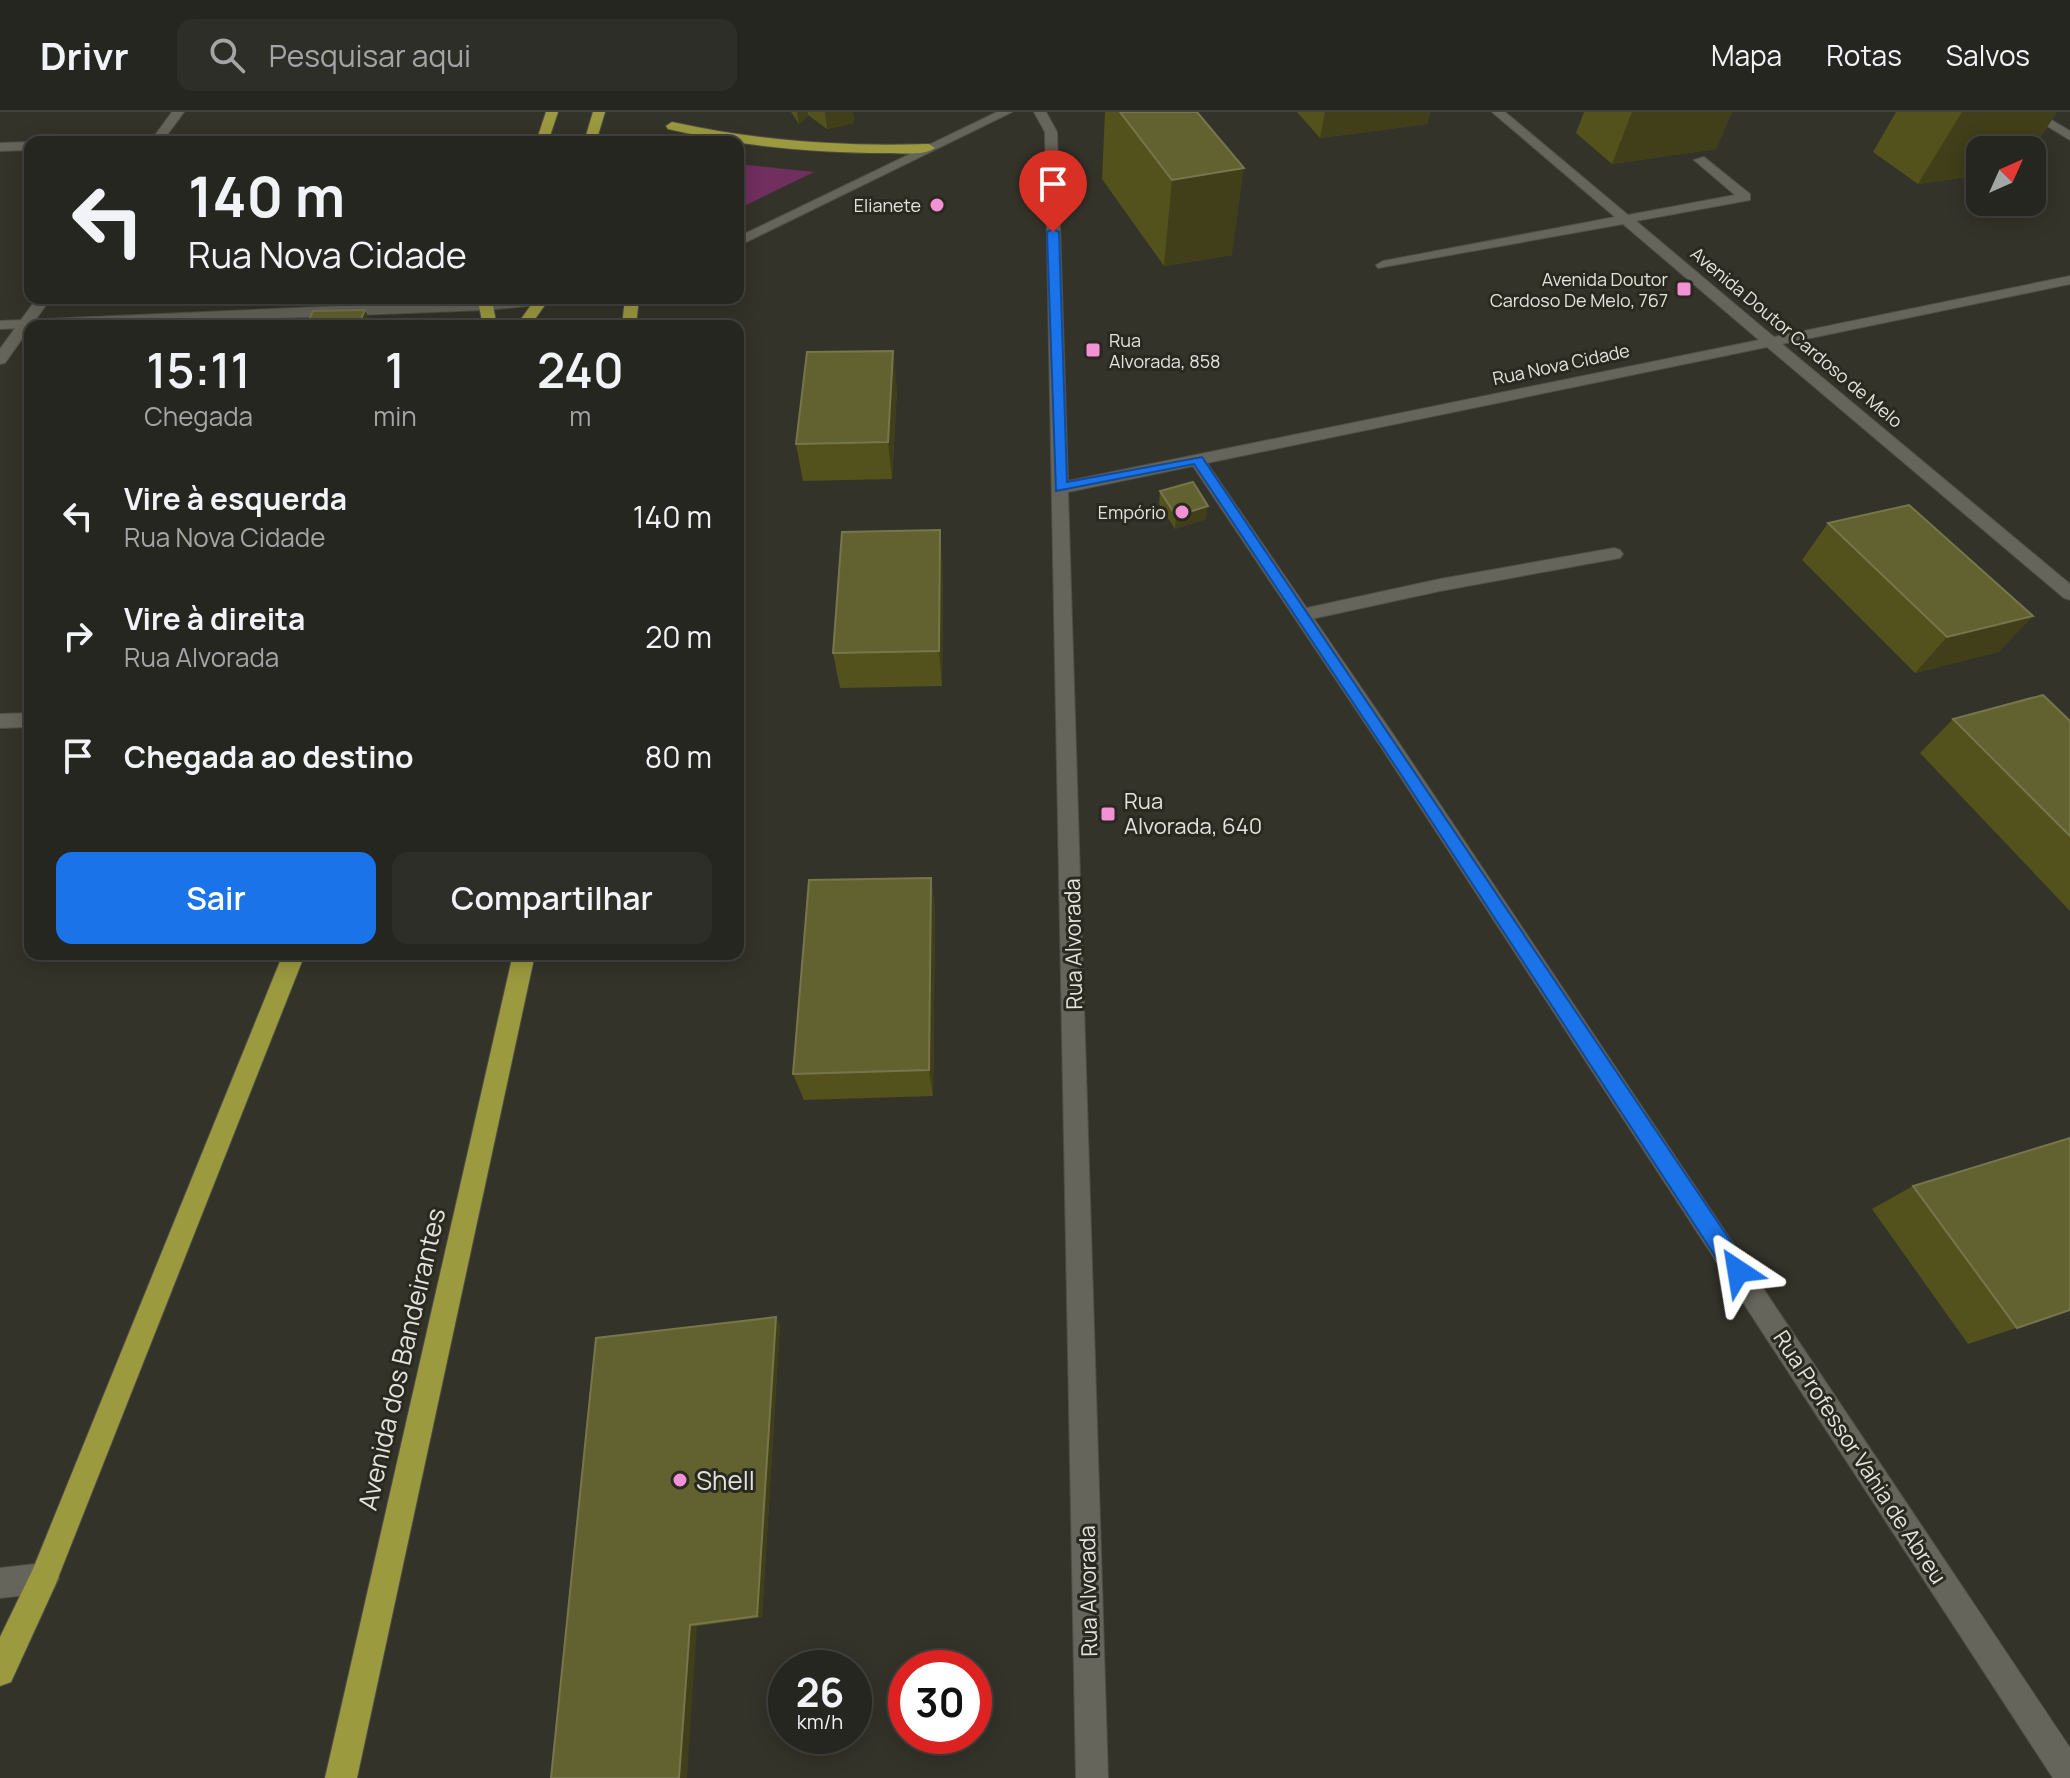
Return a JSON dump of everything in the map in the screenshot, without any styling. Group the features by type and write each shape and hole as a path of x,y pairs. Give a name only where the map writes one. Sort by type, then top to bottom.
{"highway":[{"path":"544,136 552,112"},
{"path":"592,136 599,112"},
{"path":"676,117 727,136"},
{"path":"744,141 822,150 929,148"},
{"path":"0,1671 44,1578 292,960"},
{"name":"Avenida dos Bandeirantes","path":"341,1778 523,960"}],"street":[{"path":"160,136 178,112"},
{"path":"744,239 1006,112"},
{"name":"Rua Alvorada","path":"1040,112 1051,132 1092,1778"},
{"name":"Avenida Doutor Cardoso de Melo","path":"1498,112 2070,594"},
{"path":"2030,112 2070,136"},
{"path":"0,147 24,146"},
{"path":"1383,265 1745,197 1700,160"},
{"name":"Rua Nova Cidade","path":"1061,488 2070,280"},
{"path":"110,320 445,304"},
{"path":"0,325 24,324"},
{"path":"0,360 24,327"},
{"name":"Rua Professor Vahia de Abreu","path":"1197,460 2070,1776"},
{"path":"1302,615 1440,585 1614,554"},
{"path":"0,721 24,720"},
{"path":"0,1583 44,1578"}],"shaded area":[{"path":"744,165 814,172 744,206"}],"building":[{"path":"1120,112 1197,112 1244,168 1172,180"},
{"path":"365,310 361,320 309,320 313,311"},
{"path":"893,351 888,442 796,444 807,352"},
{"path":"1193,482 1208,506 1176,516 1160,491"},
{"path":"1909,505 2033,616 1947,637 1828,523"},
{"path":"940,530 939,651 833,653 842,532"},
{"path":"2043,695 2070,721 2070,836 1953,719"},
{"path":"931,878 929,1070 793,1074 809,880"},
{"path":"2070,1138 2070,1310 2017,1328 1913,1186"},
{"name":"Shell","path":"776,1317 757,1616 690,1625 679,1778 551,1778 596,1338"}],"place":[{"name":"Elianete","path":"937,205"},
{"name":"Avenida Doutor Cardoso De Melo, 767","path":"1684,289"},
{"name":"Rua Alvorada, 858","path":"1093,350"},
{"name":"Empório","path":"1182,512"},
{"name":"Rua Alvorada, 640","path":"1108,814"},
{"name":"Shell","path":"680,1480"}],"route":[{"path":"1053,232 1061,488 1197,460 1738,1271"}]}
